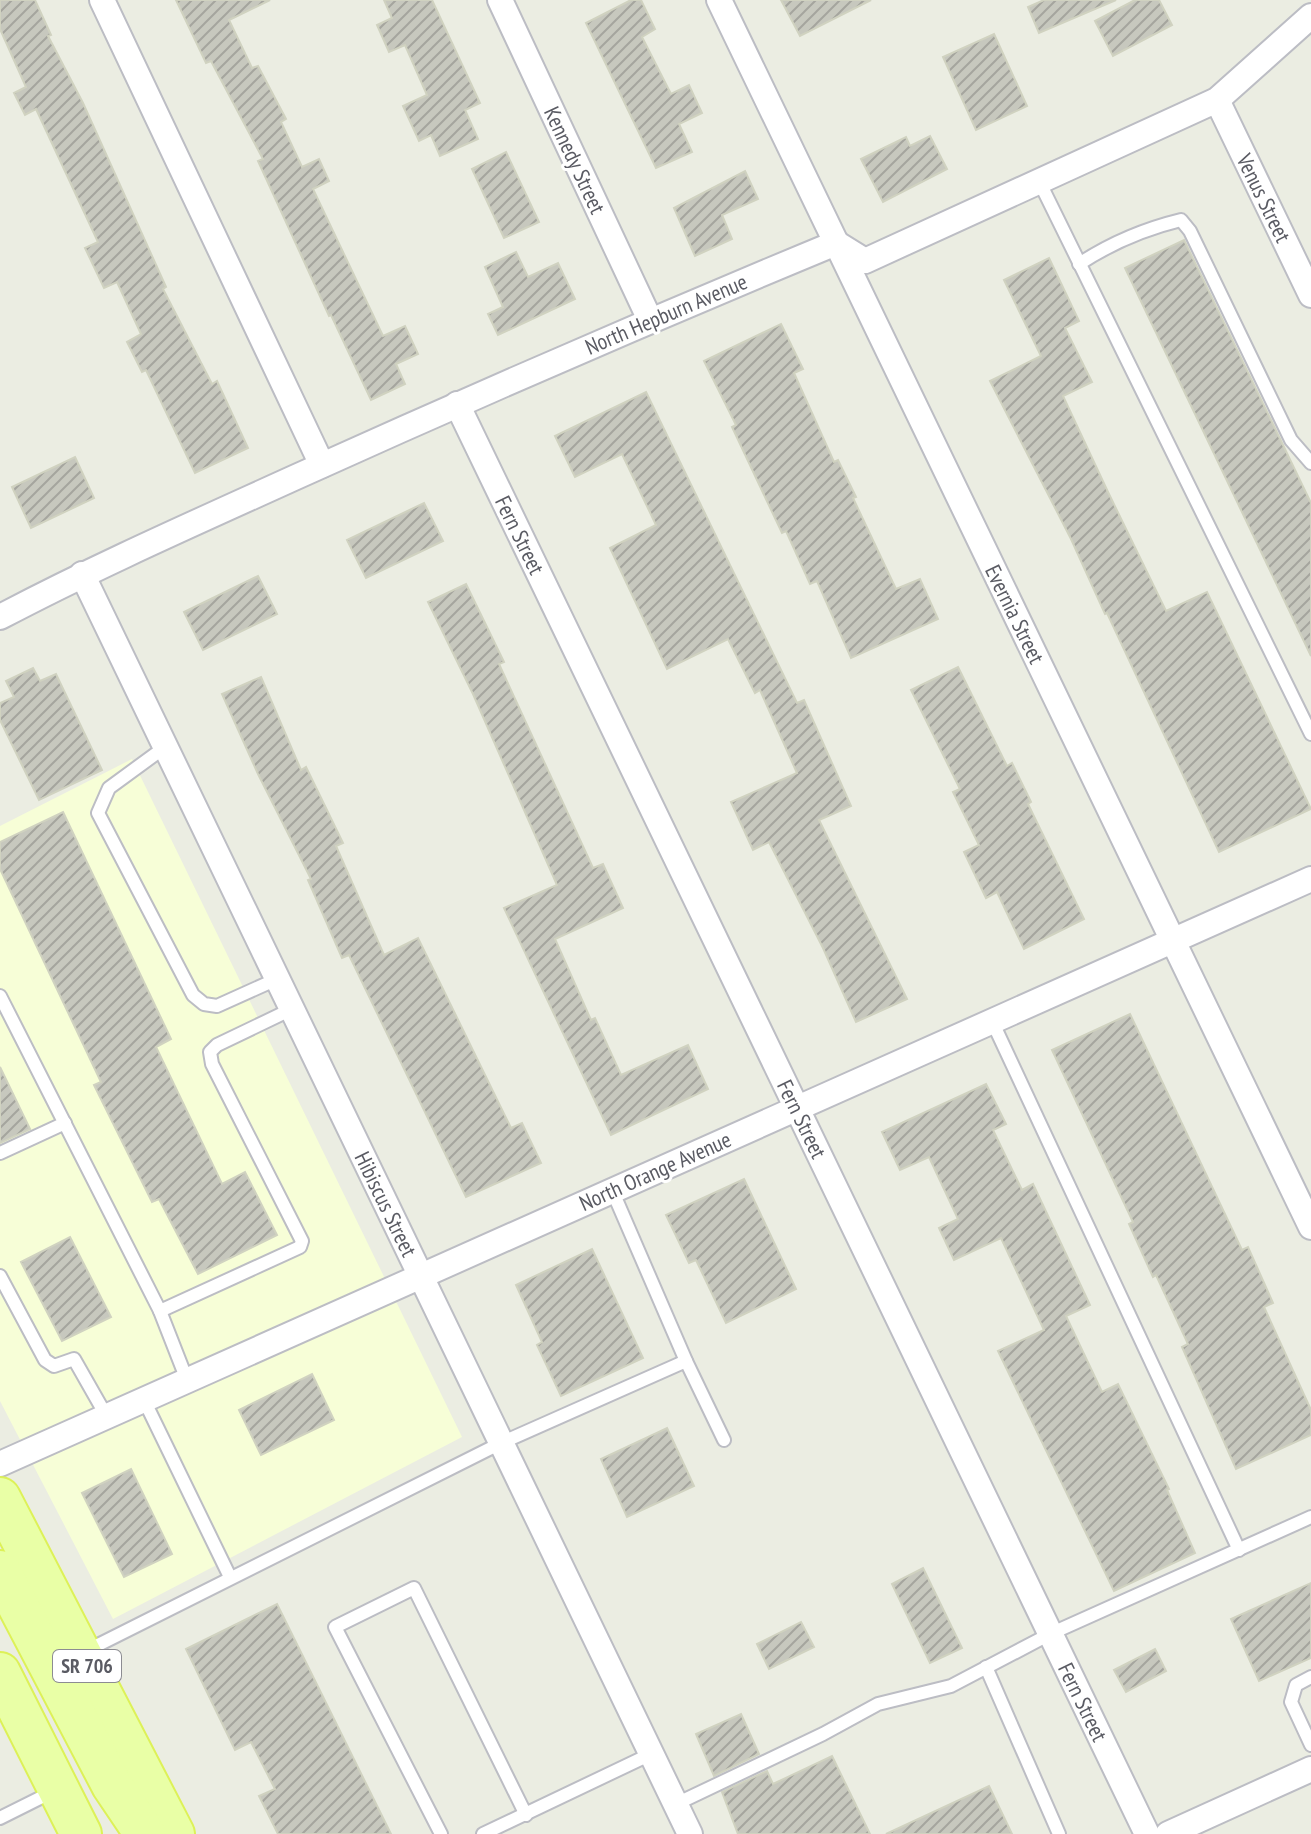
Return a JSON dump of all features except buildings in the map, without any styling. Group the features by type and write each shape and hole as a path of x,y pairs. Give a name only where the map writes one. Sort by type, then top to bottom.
{"main road":[{"name":"SR 706","path":"0,1498 174,1834"},
{"path":"0,1571 112,1785 145,1834"},
{"path":"0,1673 81,1834"}],"street":[{"path":"102,0 322,465"},
{"name":"Kennedy Street","path":"500,0 650,320"},
{"name":"Evernia Street","path":"719,0 1311,1227"},
{"path":"836,243 865,261 1217,100 1311,13 1306,0"},
{"name":"Venus Street","path":"1217,100 1311,295"},
{"name":"North Hepburn Avenue","path":"0,617 82,574 457,404 836,243"},
{"name":"Fern Street","path":"457,404 1147,1834"},
{"name":"Hibiscus Street","path":"82,574 690,1834"},
{"name":"North Orange Avenue","path":"0,1464 1311,879"},
{"path":"1168,1834 1311,1769"}],"lane":[{"path":"1039,181 1311,734"},
{"path":"1079,264 1101,250 1150,228 1181,220 1190,231 1291,440 1311,463"},
{"path":"165,747 109,788 98,813 193,995 204,1004 217,1006 277,979"},
{"path":"0,996 160,1311 187,1380"},
{"path":"160,1311 300,1247 300,1235 212,1064 210,1052 217,1045 292,1009"},
{"path":"992,1021 1239,1550"},
{"path":"0,1153 65,1123"},
{"path":"612,1190 724,1440"},
{"path":"0,1276 45,1360 54,1366 74,1359 107,1417"},
{"path":"81,1654 501,1443 686,1361"},
{"path":"144,1400 230,1577"},
{"path":"676,1804 823,1734 878,1704 951,1686 1050,1634 1311,1517"},
{"path":"441,1834 335,1627 414,1588 526,1815"},
{"path":"986,1667 1059,1834"},
{"path":"1311,1677 1296,1685 1291,1702 1311,1745"},
{"path":"483,1834 651,1754"},
{"path":"0,1818 59,1789"}],"shaded area":[{"path":"132,759 462,1437 113,1619 0,1401 0,826"}]}
